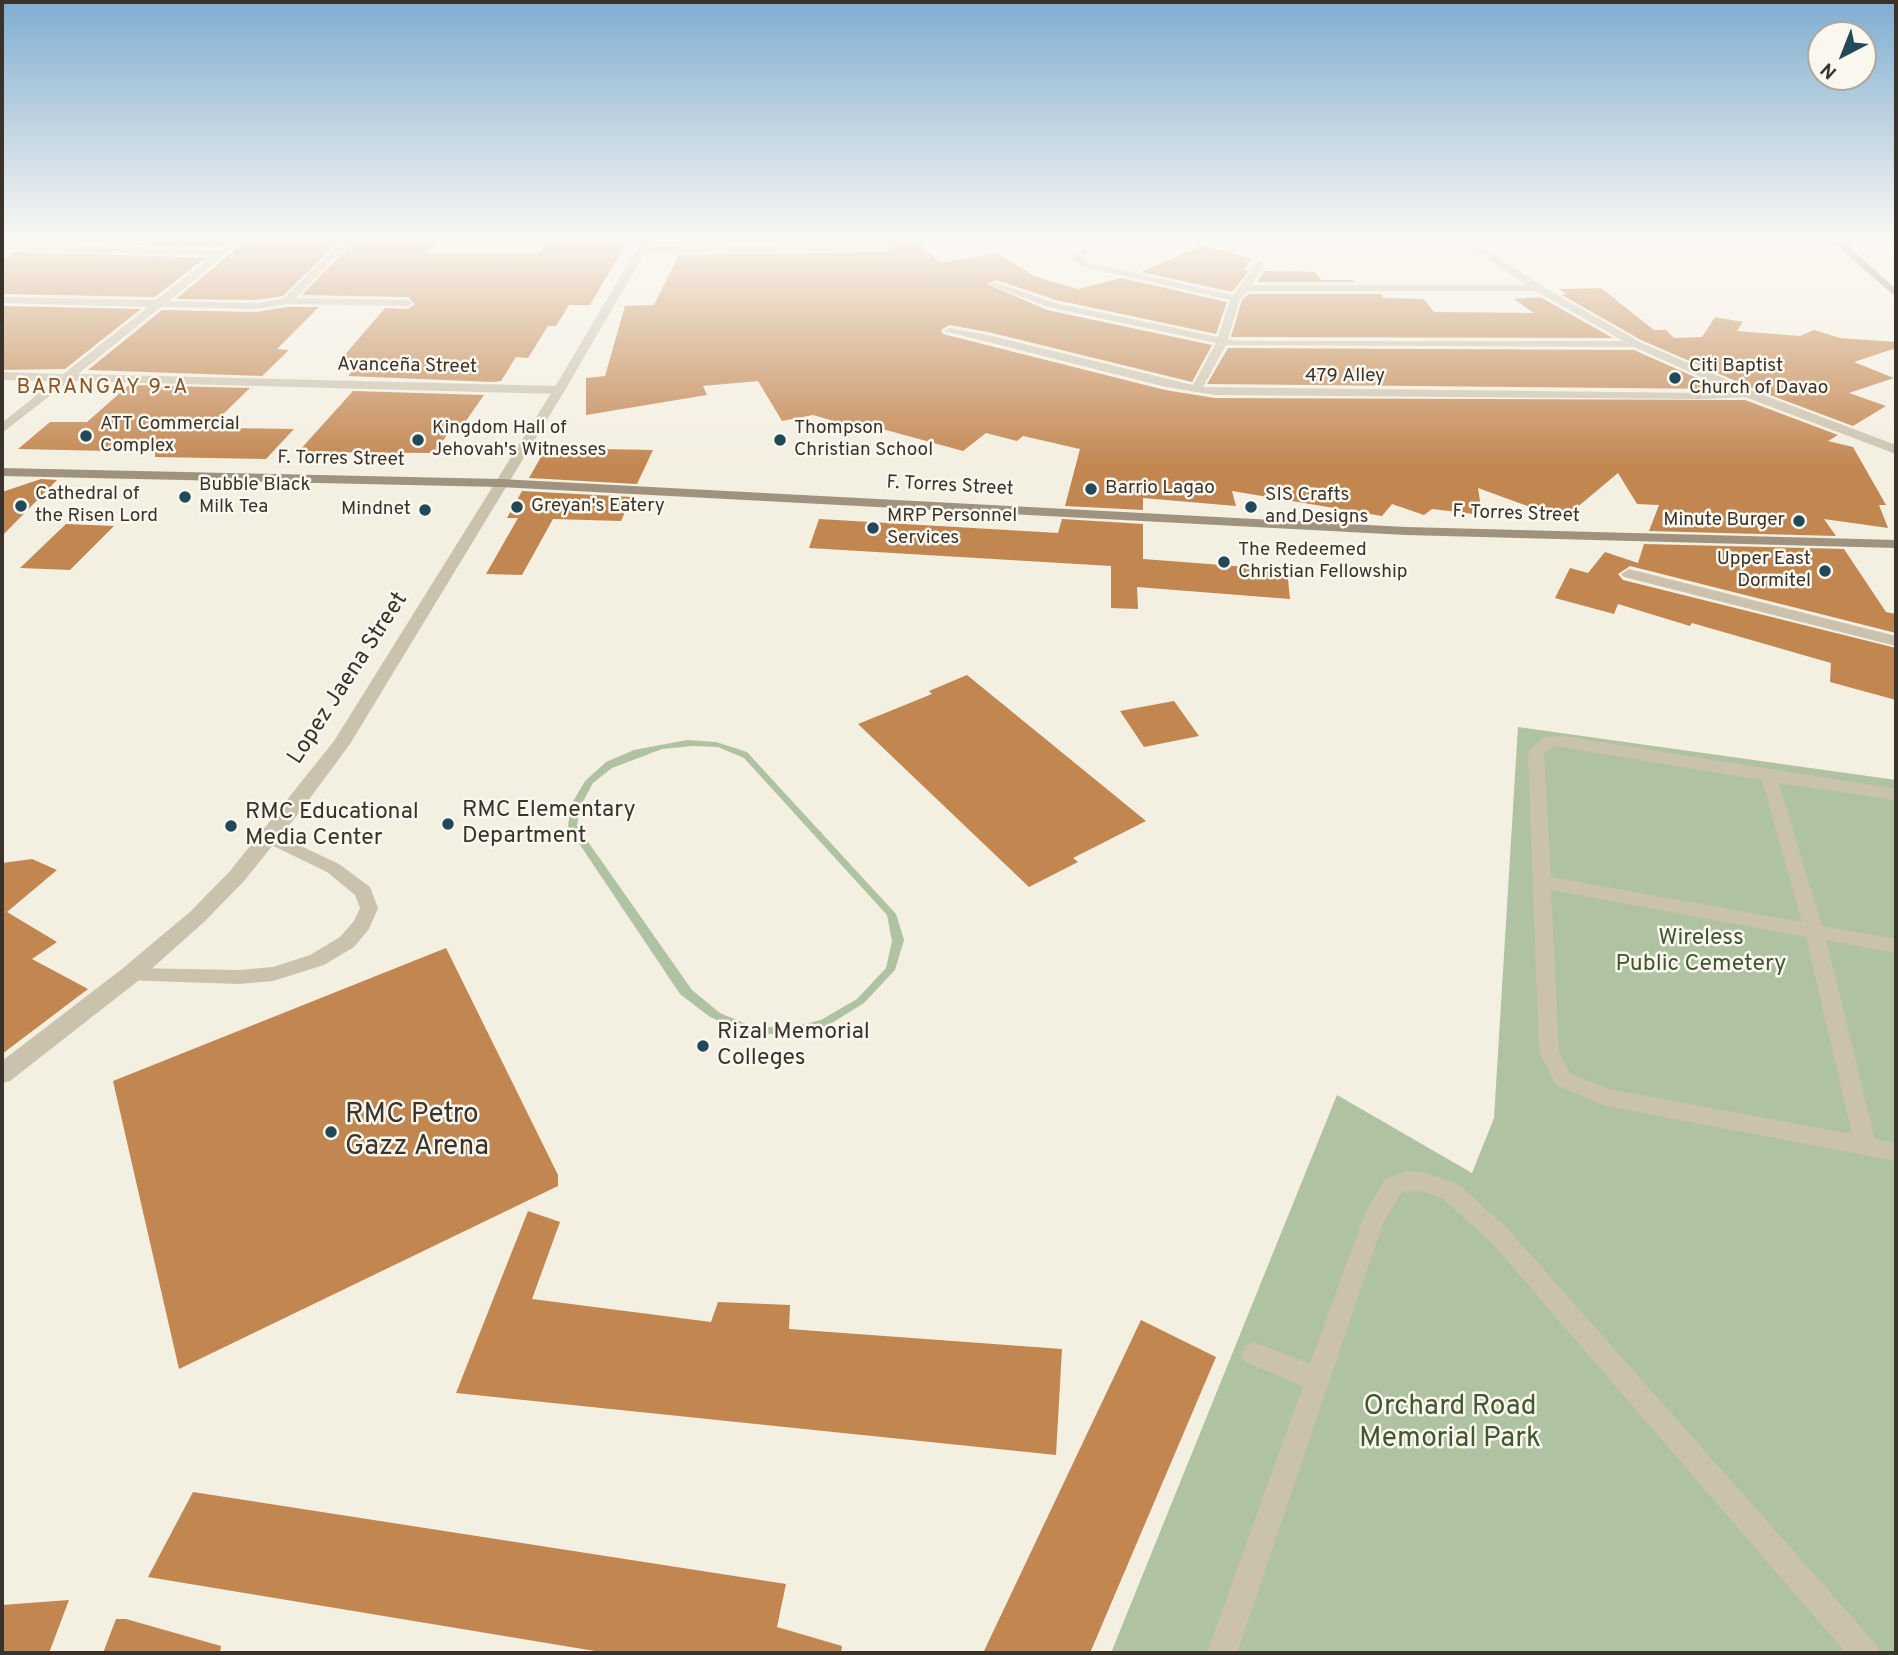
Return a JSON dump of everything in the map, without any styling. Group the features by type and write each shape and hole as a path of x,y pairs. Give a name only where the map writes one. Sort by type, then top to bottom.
{"main road":[{"name":"F. Torres Street","path":"2,472 500,483 1406,531 1896,544"}],"street":[{"path":"2,429 144,314"},
{"name":"Lopez Jaena Street","path":"2,1074 130,975 198,916 269,837 341,744 603,314"},
{"path":"1584,314 1636,344 1749,394 1896,450"},
{"name":"Avanceña Street","path":"2,376 559,390"},
{"path":"1629,574 1896,642"}],"lane":[{"path":"1094,314 1222,342 1266,345 1636,344"},
{"path":"1196,390 1222,342 1230,314"},
{"name":"479 Alley","path":"948,331 988,338 1139,378 1196,390 1254,394 1700,397 1749,394"},
{"path":"1896,793 1769,776 1563,741 1542,745 1536,752 1549,1052 1563,1079 1606,1097 1896,1152"},
{"path":"1769,776 1815,932 1866,1146"},
{"path":"130,975 239,977 273,974 317,960 347,942 362,924 369,908 363,892 352,880 333,868 269,837"},
{"path":"1542,882 1896,946"},
{"path":"1222,1653 1382,1200 1392,1186 1407,1181 1423,1182 1450,1191 1499,1235 1865,1653"},
{"path":"1254,1354 1317,1379"}],"green space":[{"path":"1518,727 1896,780 1896,1653 1111,1653 1337,1095 1472,1173 1494,1118"},
{"path":"687,740 716,742 747,752 896,914 904,940 895,970 864,1003 827,1026 786,1034 750,1034 710,1017 680,994 568,827 571,805 585,781 606,762 634,750","holes":["718,747 744,758 887,915 892,941 886,968 857,999 821,1020 788,1028 751,1026 720,1013 692,990 577,826 580,807 593,783 612,768 662,749"]}],"building":[{"path":"2,314 134,314 65,369 2,370"},
{"path":"157,314 312,314 277,349 289,350 262,376 88,370"},
{"path":"380,314 563,314 556,326 548,326 528,358 516,357 501,381 348,376 359,364 337,364"},
{"path":"623,314 1067,314 1212,345 1192,382 988,332 949,325 941,330 943,334 1165,390 1215,398 1745,400 1838,435 1828,441 1853,447 1886,505 1879,505 1888,528 1824,519 1836,536 1649,531 1659,505 1637,504 1618,473 1563,519 1478,488 1482,515 1432,509 1424,515 1392,504 1382,516 1232,491 1236,506 1143,498 1143,510 1065,506 1080,449 1023,436 1017,441 986,433 963,451 864,424 858,428 813,415 782,421 758,381 703,386 707,395 586,415 586,378 605,376"},
{"path":"1123,314 1223,314 1216,334"},
{"path":"1238,314 1571,314 1613,338 1231,337"},
{"path":"1596,314 1634,314 1654,330 1666,330 1674,338 1702,337 1715,317 1743,322 1737,331 1800,336 1814,330 1840,338 1896,342 1896,348 1854,362 1894,378 1849,393 1886,406 1853,426 1754,389 1641,340"},
{"path":"1228,348 1634,350 1722,389 1207,384"},
{"path":"129,385 250,388 213,424 232,424 229,428 294,429 266,459 155,457 155,452 18,449 50,422 87,422"},
{"path":"353,391 484,395 463,425 454,425 434,453 298,452"},
{"path":"546,448 653,450 637,484 529,478"},
{"name":"Cathedral of the Risen Lord","path":"41,479 57,480 2,536 2,492"},
{"path":"522,491 632,497 621,521 553,519 522,575 486,574 518,518 507,518"},
{"path":"819,519 1058,533 1062,519 1143,524 1143,559 1287,570 1290,599 1137,587 1138,609 1111,608 1111,566 809,548"},
{"path":"66,524 114,526 70,570 20,568"},
{"path":"1644,544 1844,549 1886,612 1896,614 1896,633 1630,566 1618,574 1623,580 1896,648 1896,700 1830,682 1831,663 1618,604 1614,614 1555,598 1570,568 1588,573 1605,552 1638,563"},
{"path":"967,675 1146,821 1073,858 1078,862 1029,887 858,724 932,694 929,691"},
{"path":"1174,701 1199,736 1144,747 1120,711"},
{"path":"32,859 57,870 7,912 57,942 32,959 88,989 2,1054 2,863"},
{"name":"RMC Petro Gazz Arena","path":"446,948 558,1175 558,1186 179,1369 113,1081"},
{"path":"528,1211 560,1222 532,1299 711,1322 718,1302 790,1305 789,1329 1062,1349 1056,1455 456,1393"},
{"path":"1141,1320 1216,1357 1090,1653 983,1653"},
{"path":"193,1492 786,1584 777,1627 842,1646 841,1653 607,1653 148,1577"},
{"path":"69,1600 49,1653 2,1653 2,1605"},
{"path":"116,1619 126,1619 221,1646 220,1653 103,1653"}],"place":[{"name":"Citi Baptist Church of Davao","path":"1675,378"},
{"name":"ATT Commercial Complex","path":"86,436"},
{"name":"Kingdom Hall of Jehovah's Witnesses","path":"418,440"},
{"name":"Thompson Christian School","path":"780,440"},
{"name":"Barrio Lagao","path":"1091,489"},
{"name":"Bubble Black Milk Tea","path":"185,497"},
{"name":"Cathedral of the Risen Lord","path":"21,506"},
{"name":"Greyan's Eatery","path":"517,507"},
{"name":"SIS Crafts and Designs","path":"1251,507"},
{"name":"Mindnet","path":"425,510"},
{"name":"Minute Burger","path":"1799,521"},
{"name":"MRP Personnel Services","path":"873,528"},
{"name":"The Redeemed Christian Fellowship","path":"1224,562"},
{"name":"Upper East Dormitel","path":"1825,571"},
{"name":"RMC Elementary Department","path":"448,824"},
{"name":"RMC Educational Media Center","path":"231,826"},
{"name":"Rizal Memorial Colleges","path":"703,1046"},
{"name":"RMC Petro Gazz Arena","path":"331,1132"}],"district":[{"name":"BARANGAY 9-A","path":"103,389"}],"park label":[{"name":"Wireless Public Cemetery","path":"1701,952"},
{"name":"Orchard Road Memorial Park","path":"1450,1424"}]}
